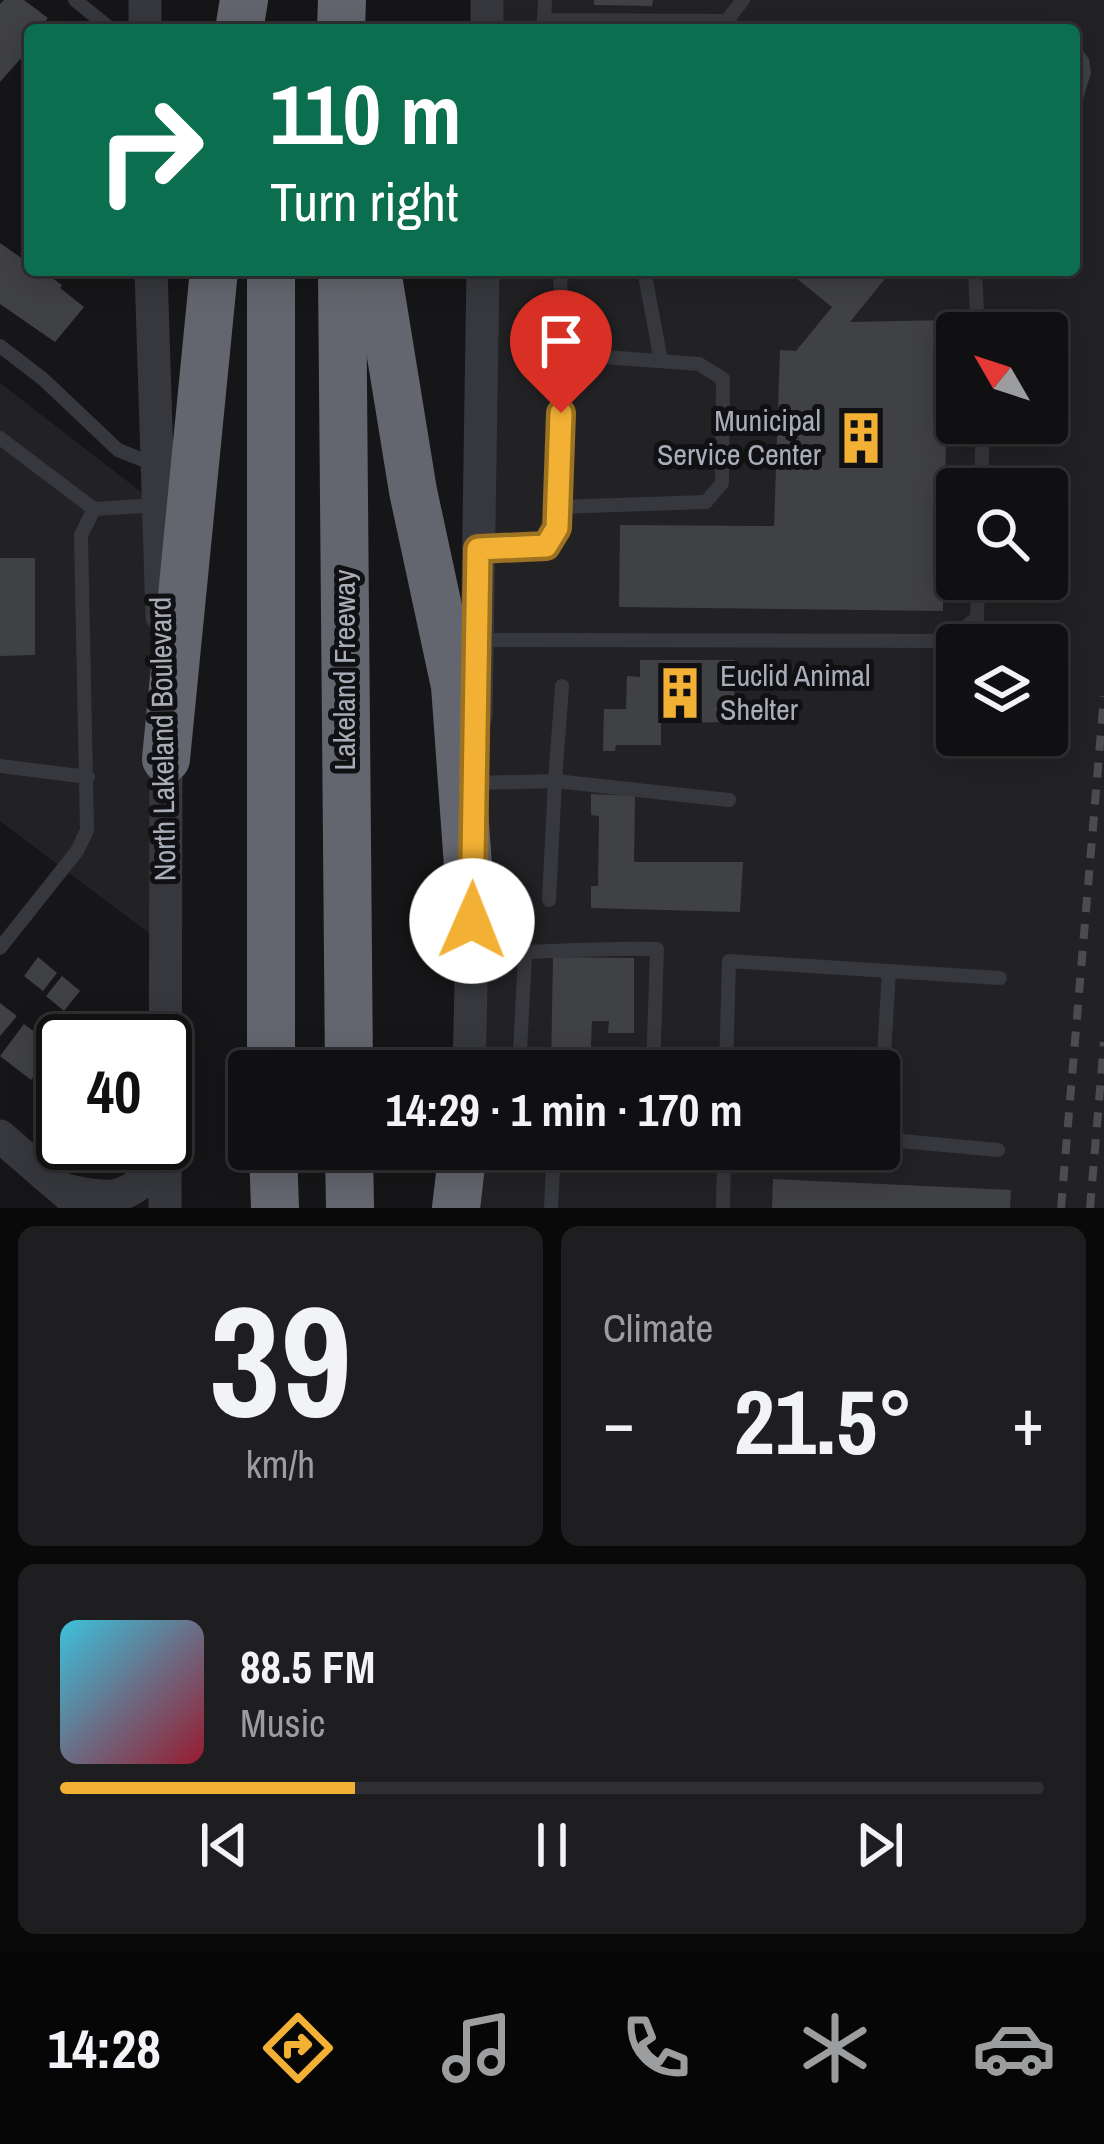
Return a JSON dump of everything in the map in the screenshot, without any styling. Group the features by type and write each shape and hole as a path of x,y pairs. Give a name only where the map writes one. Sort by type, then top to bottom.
{"highway":[{"path":"166,759 213,276"},
{"path":"271,276 271,1050"},
{"name":"Lakeland Freeway","path":"342,276 349,1050"},
{"path":"378,276 413,491 455,686 472,937"},
{"path":"274,1170 275,1208"},
{"path":"349,1170 350,1208"},
{"path":"456,1208 462,1170"}],"street":[{"name":"North Lakeland Boulevard","path":"151,276 166,759 165,1014"},
{"path":"469,1050 483,276"},
{"path":"0,1136 75,1199 107,1199 134,1190 158,1170"},
{"name":"North Lakeland Boulevard","path":"165,1170 166,1208"},
{"path":"467,1170 469,1208"}],"lane":[{"path":"75,0 105,24"},
{"path":"545,0 544,20 649,24"},
{"path":"478,549 546,546 557,528 563,367 560,276"},
{"path":"645,276 661,361"},
{"path":"975,276 977,312"},
{"path":"0,346 118,449 157,466"},
{"path":"558,506 706,502 722,483 723,379 699,364 661,361 577,355 563,367"},
{"path":"0,438 94,508 158,505"},
{"path":"0,948 77,851 87,830 81,535 94,508"},
{"path":"477,640 948,641 977,618 977,600"},
{"path":"549,900 562,686"},
{"path":"0,766 88,777"},
{"path":"475,783 555,781 729,800"},
{"path":"472,937 525,955 584,947 657,949 654,1050"},
{"path":"520,1050 525,955"},
{"path":"727,1050 729,961 1000,978"},
{"path":"884,1050 889,971"},
{"path":"900,1141 998,1150"},
{"path":"551,1208 553,1170"},
{"path":"724,1170 724,1208"}],"shaded area":[{"path":"487,0 1104,0 1104,1208 469,1208 468,1170 900,1170 900,1050 469,1050 483,276 1080,276 1080,24 487,24"},
{"path":"0,383 158,505 166,946 0,821"}],"building":[{"path":"24,0 48,18 44,24 24,24 24,55 0,82 0,4"},
{"path":"594,0 653,0 652,6 594,5"},
{"path":"1080,47 1089,59 1091,73 1080,102"},
{"path":"0,243 24,260 24,276 49,276 84,307 55,342 0,304"},
{"name":"Municipal Service Center","path":"793,276 887,276 850,322 936,320 936,444 946,444 945,468 936,468 936,600 943,600 943,611 619,607 620,525 774,526 780,350 796,351 832,307"},
{"path":"0,558 35,558 35,655 0,656"},
{"name":"Euclid Animal Shelter","path":"640,660 735,660 734,722 661,723 661,745 616,745 615,751 603,751 604,709 626,709 627,676 640,677"},
{"path":"591,794 635,796 634,862 743,862 740,912 591,908 591,886 598,886 599,816 591,815"},
{"path":"38,957 57,973 43,991 24,976"},
{"path":"553,957 634,958 634,1033 608,1033 609,1021 592,1021 591,1050 551,1050"},
{"path":"62,976 80,991 64,1011 46,996"},
{"path":"0,1003 17,1016 0,1036"},
{"path":"24,1024 36,1033 36,1074 31,1080 0,1056"},
{"path":"773,1179 1011,1190 1010,1208 772,1208"}],"railway":[{"path":"1061,1208 1104,696"},
{"path":"1090,1208 1104,1042"}],"place":[{"name":"Municipal Service Center","path":"861,438"},
{"name":"Euclid Animal Shelter","path":"680,693"}],"route":[{"path":"472,921 478,549 546,546 557,528 561,413"}]}
